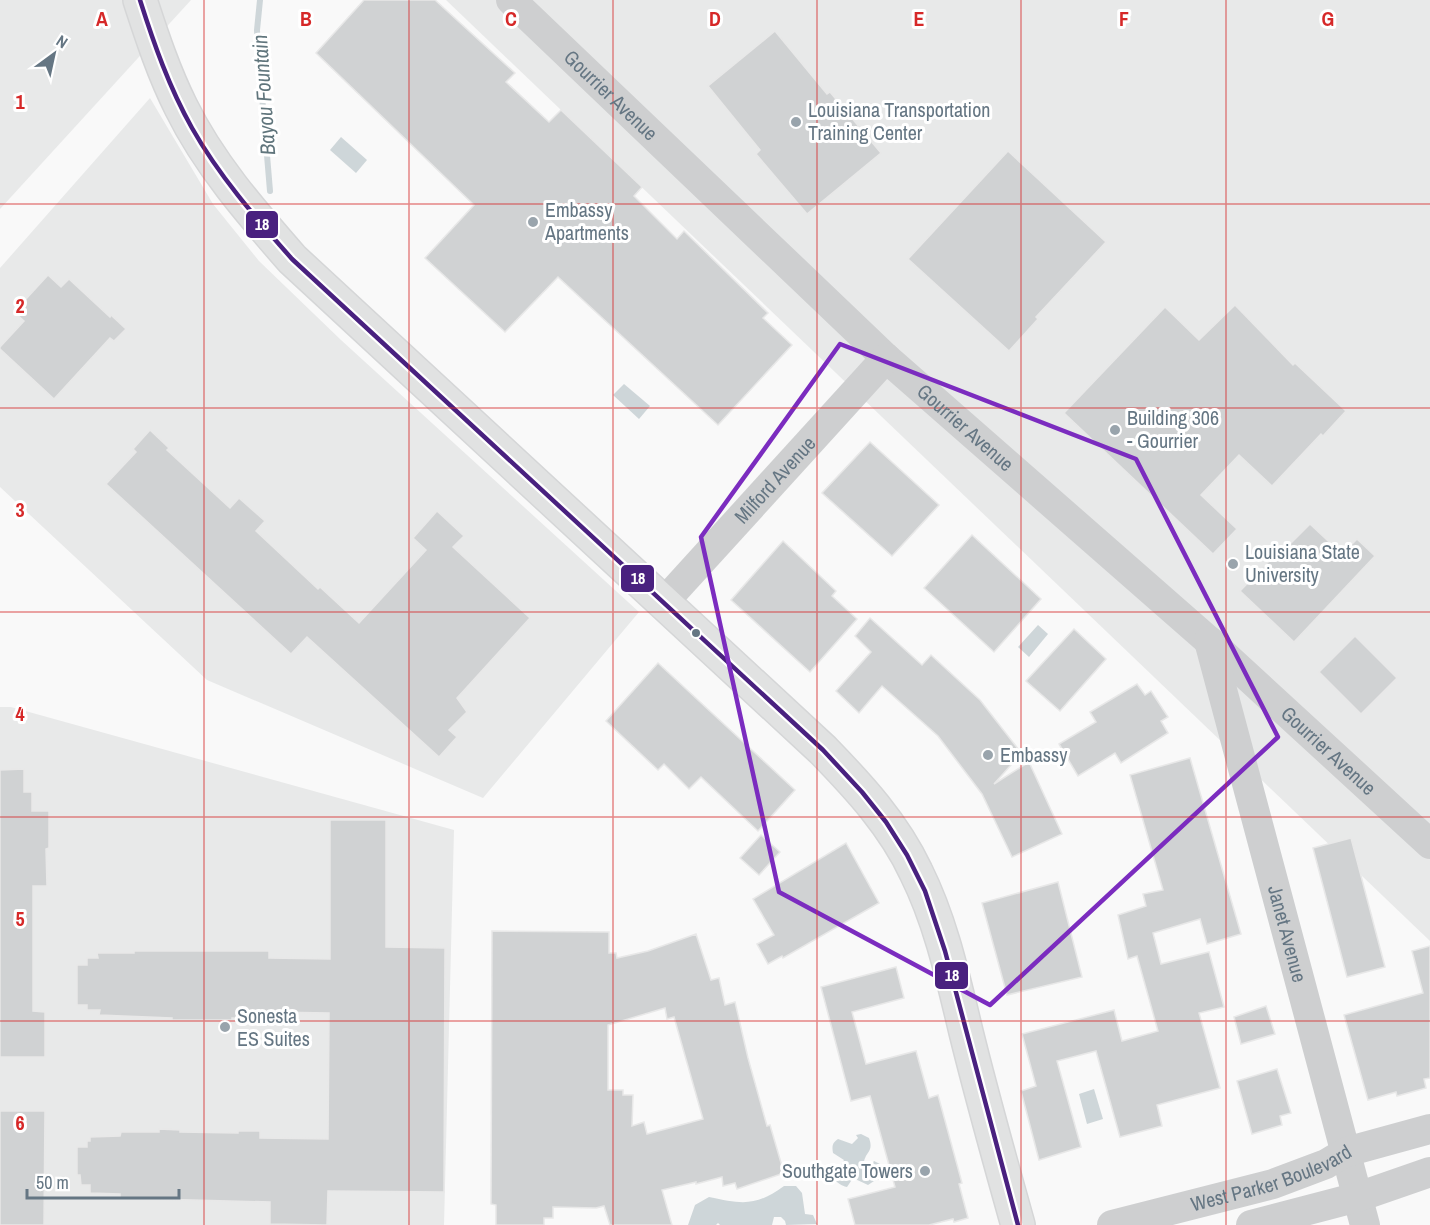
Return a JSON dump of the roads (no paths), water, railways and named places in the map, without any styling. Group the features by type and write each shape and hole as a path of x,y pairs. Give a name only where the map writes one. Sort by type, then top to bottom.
{"main road":[{"path":"140,0 157,53 181,107 210,156 258,221 292,259 831,758 871,802 903,847 930,903 961,1009 1018,1225"}],"street":[{"name":"Gourrier Avenue","path":"511,0 886,358 1209,641 1430,844"},
{"name":"Milford Avenue","path":"664,602 886,358"},
{"name":"Janet Avenue","path":"1209,641 1361,1211"},
{"name":"West Parker Boulevard","path":"1112,1225 1273,1184 1326,1164 1346,1152 1430,1129"},
{"name":"West Parker Boulevard","path":"1251,1225 1361,1211 1430,1172"}],"waterway":[{"name":"Bayou Fountain","path":"260,0 257,30 270,191"}],"place":[{"name":"Louisiana Transportation Training Center","path":"796,122"},
{"name":"Embassy Apartments","path":"533,222"},
{"name":"Building 306 - Gourrier","path":"1115,430"},
{"name":"Louisiana State University","path":"1233,564"},
{"name":"Embassy","path":"988,755"},
{"name":"Sonesta ES Suites","path":"225,1027"},
{"name":"Southgate Towers","path":"925,1171"}]}
